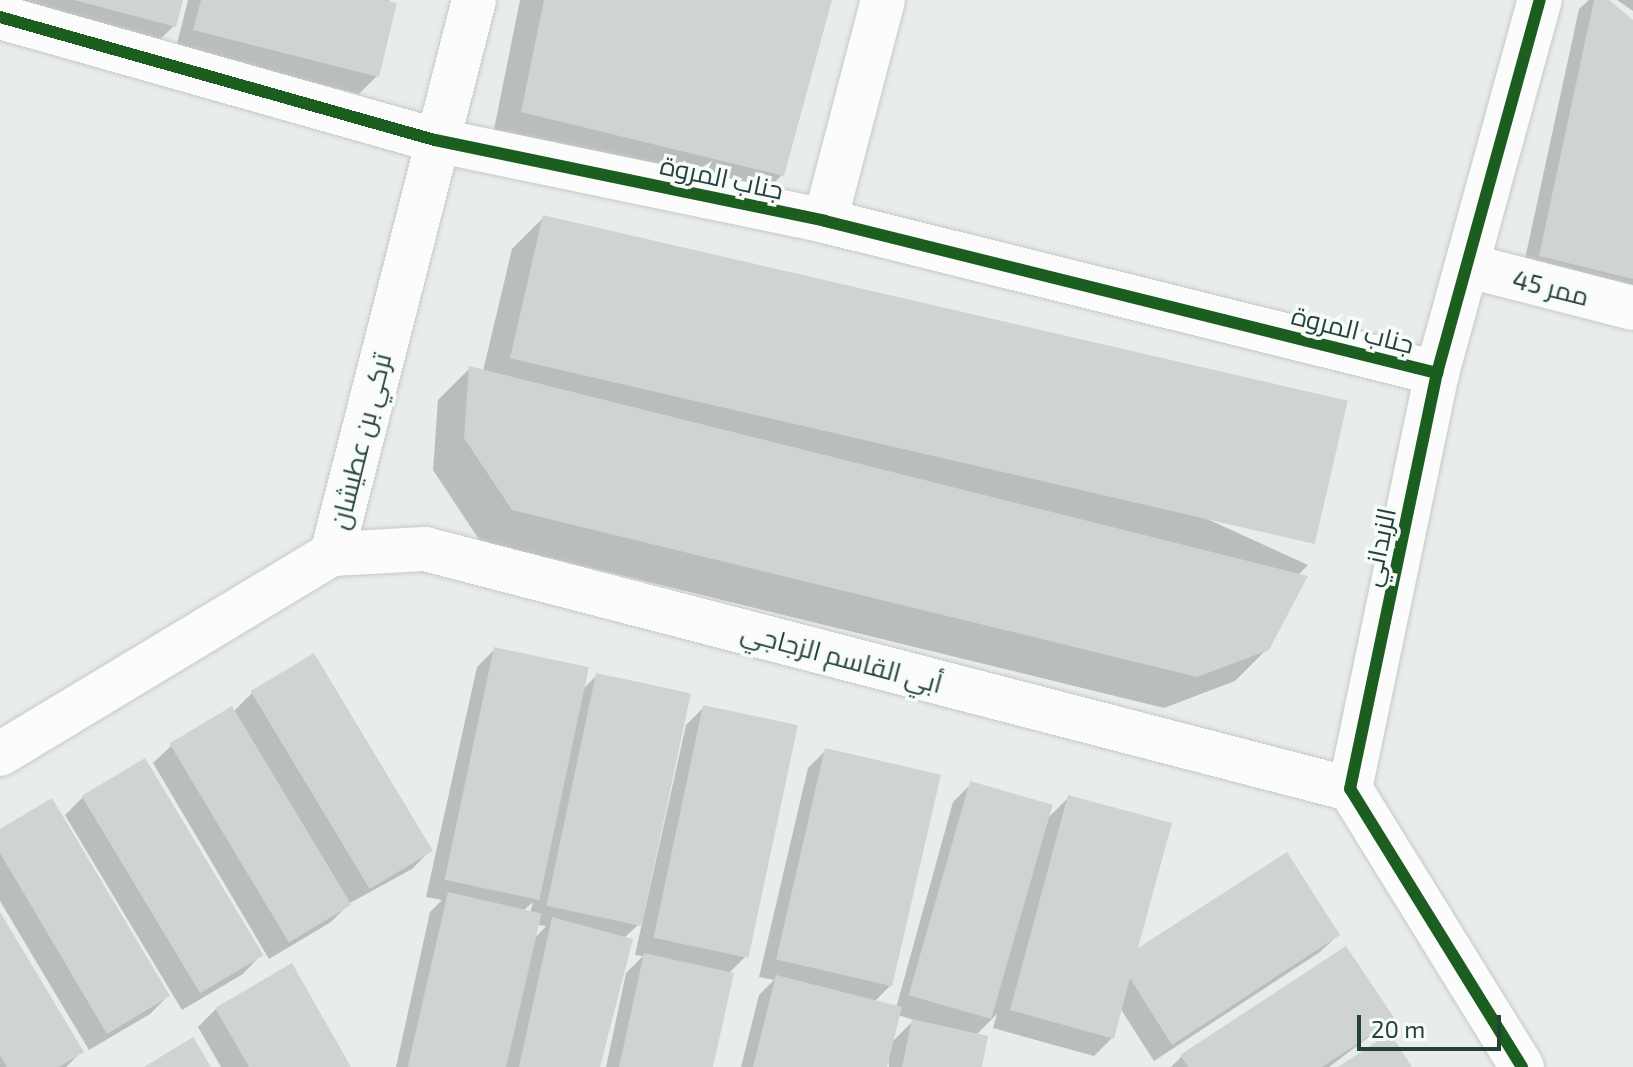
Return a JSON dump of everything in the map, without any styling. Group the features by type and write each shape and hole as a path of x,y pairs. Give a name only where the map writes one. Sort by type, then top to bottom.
{"street":[{"name":"تركي بن عطيشان","path":"0,754 332,554 435,140 474,0"},
{"path":"825,221 883,0"},
{"name":"الزبداني","path":"1350,789 1437,373 1540,0"},
{"name":"جناب المروة","path":"0,17 435,140 825,221 1437,373"},
{"name":"ممر 45","path":"1469,266 1633,308"},
{"name":"أبي القاسم الزجاجي","path":"332,554 425,549 1350,789"},
{"path":"1350,789 1522,1067"}],"building":[{"path":"74,0 183,0 176,27"},
{"path":"201,0 384,0 397,3 379,77 193,30"},
{"path":"544,0 832,0 784,176 521,112"},
{"path":"1594,0 1609,0 1633,20 1633,279 1539,256"},
{"path":"543,215 1348,401 1315,544 510,358"},
{"path":"469,366 1308,576 1269,650 1197,677 512,510 464,438"},
{"path":"494,647 589,667 539,900 445,880"},
{"path":"314,653 433,851 370,889 251,691"},
{"path":"596,673 691,693 641,926 547,906"},
{"path":"703,705 798,725 748,958 654,938"},
{"path":"232,706 351,905 289,942 169,744"},
{"path":"825,748 941,775 892,986 776,959"},
{"path":"145,758 263,955 200,993 82,796"},
{"path":"970,781 1053,805 991,1019 909,995"},
{"path":"1068,795 1172,823 1138,948 1287,852 1340,935 1172,1045 1130,978 1114,1039 1010,1010"},
{"path":"52,798 170,996 107,1034 0,853 0,829"},
{"path":"448,892 542,914 506,1067 408,1066"},
{"path":"0,912 84,1052 59,1067 7,1067 0,1055"},
{"path":"552,917 633,939 600,1067 519,1067"},
{"path":"1346,946 1395,1019 1322,1067 1188,1067 1180,1055"},
{"path":"644,953 734,973 713,1067 619,1067"},
{"path":"292,963 351,1067 249,1067 215,1008"},
{"path":"776,975 902,1007 887,1067 753,1067"},
{"path":"912,1019 988,1036 982,1067 902,1067"},
{"path":"1390,1033 1412,1067 1338,1067"},
{"path":"193,1037 211,1067 144,1067"}],"cycle path":[{"path":"1522,1067 1350,789 1437,373 1540,0"},
{"path":"0,17 435,140 825,221 1437,373"}]}
